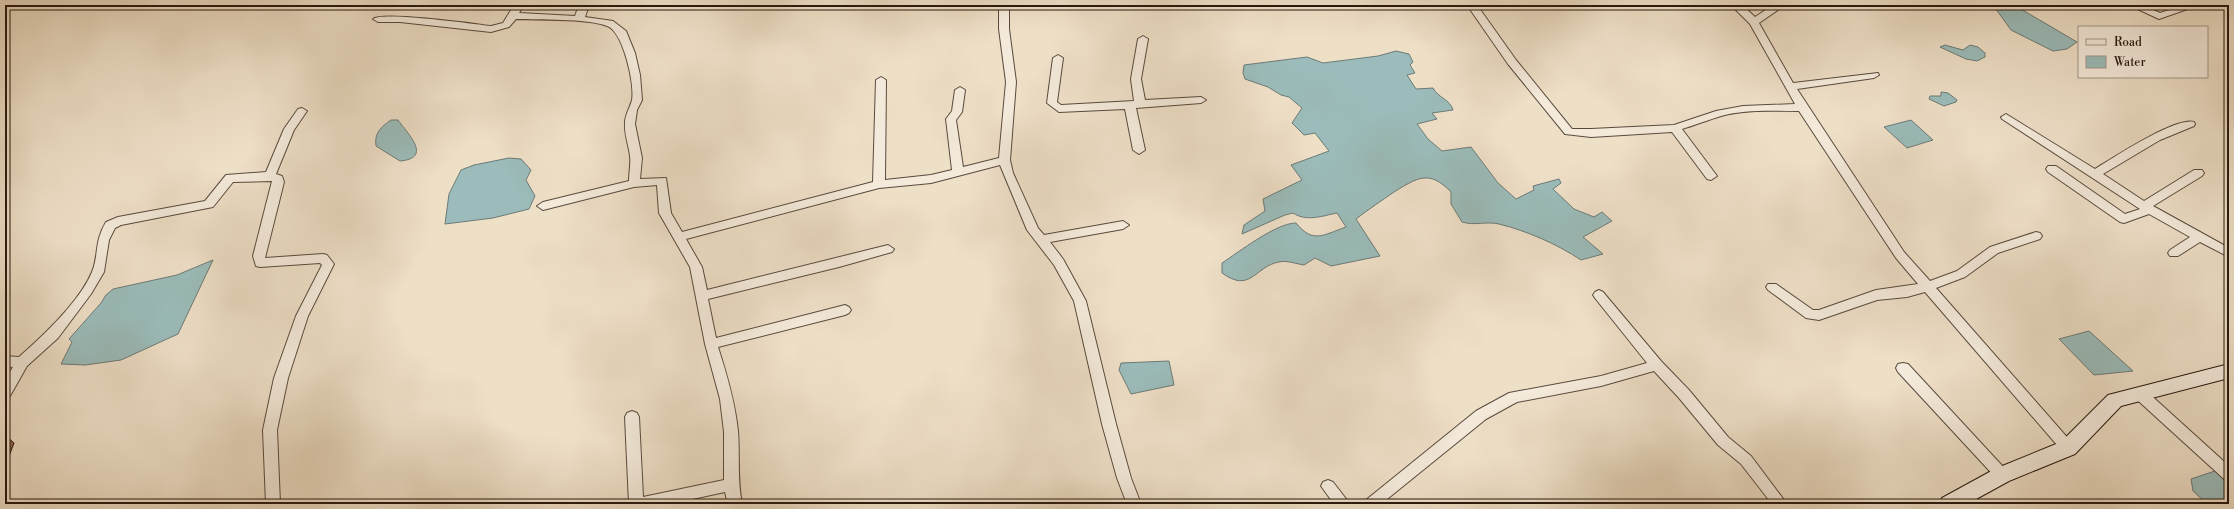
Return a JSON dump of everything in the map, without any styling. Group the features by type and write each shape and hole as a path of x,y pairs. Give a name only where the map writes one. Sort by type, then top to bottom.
{"main road":[{"path":"1949,504 2002,475 2068,448 2115,400 2229,371"}],"street":[{"path":"378,19 400,19 491,29 506,25 519,5"},
{"path":"579,19 584,5"},
{"path":"1004,5 1004,29 1011,82 1004,160 1007,173 1026,218 1040,240 1059,262 1080,301 1109,424 1124,478 1134,504"},
{"path":"1472,5 1512,62 1569,132 1591,133 1675,128 1720,113 1743,109 1765,107 1802,108"},
{"path":"1736,5 1754,22 1802,108 1850,183 1900,255 1926,287 2068,448"},
{"path":"1754,22 1780,5"},
{"path":"2134,5 2158,16 2194,5"},
{"path":"513,16 579,19 610,23 621,31 630,53 635,75 637,100 632,110 630,124 636,158 634,183"},
{"path":"1139,150 1135,104 1136,79 1143,39"},
{"path":"1058,58 1052,103 1054,107 1059,109 1201,100"},
{"path":"1790,87 1874,75"},
{"path":"879,184 882,80"},
{"path":"958,172 951,119 957,112 960,90"},
{"path":"270,176 289,129 302,111"},
{"path":"2006,117 2147,208 2229,253"},
{"path":"2095,174 2156,137 2190,124"},
{"path":"1675,128 1711,176"},
{"path":"679,237 879,184 931,179 1004,160"},
{"path":"2052,169 2124,219 2147,208 2198,173"},
{"path":"5,392 22,362 53,335 87,291 98,272 103,240 110,225 118,221 209,204 230,178 270,176 278,179 259,256 260,263 323,258 328,264 302,316 281,378 270,430 271,488 273,504"},
{"path":"543,206 634,183 662,181 665,213 696,267 703,296 711,344 727,399 731,432 731,485 735,504"},
{"path":"1040,240 1088,230 1123,225"},
{"path":"1772,287 1810,315 1819,315 1876,295 1907,292 1926,287 1961,274 1994,250 2036,236"},
{"path":"2174,254 2199,237"},
{"path":"703,296 839,263 888,249"},
{"path":"1599,295 1656,365 1684,394 1723,440 1746,460 1780,504"},
{"path":"711,344 845,310"},
{"path":"5,361 22,362"},
{"path":"1371,504 1481,415 1514,397 1601,381 1656,365"},
{"path":"1903,368 2002,475"},
{"path":"2139,393 2229,475"},
{"path":"632,417 636,504"},
{"path":"640,504 731,485"},
{"path":"1328,486 1343,504"}],"water":[{"path":"1993,5 2014,5 2077,42 2067,49 2053,51 2011,30"},
{"path":"1945,45 1963,50 1970,45 1978,47 1985,53 1985,57 1977,61 1966,59 1940,47"},
{"path":"1396,51 1409,54 1413,62 1410,65 1415,73 1407,75 1416,89 1433,88 1449,103 1453,110 1432,113 1437,119 1417,124 1428,139 1442,151 1471,147 1498,183 1516,199 1534,190 1533,186 1559,179 1561,183 1553,189 1574,209 1594,217 1602,212 1612,221 1583,237 1603,254 1581,260 1552,243 1510,227 1494,223 1471,224 1462,222 1451,204 1451,192 1436,180 1423,178 1416,180 1394,192 1356,219 1380,256 1331,266 1315,258 1304,265 1279,262 1271,264 1246,280 1240,281 1232,279 1222,273 1222,263 1268,233 1288,224 1296,223 1302,230 1313,236 1325,235 1346,227 1337,213 1309,218 1298,216 1293,213 1242,234 1244,225 1265,211 1263,199 1302,180 1291,165 1329,151 1315,133 1304,135 1292,123 1302,108 1289,97 1281,95 1268,87 1245,79 1243,73 1244,65 1307,57 1323,63 1378,56"},
{"path":"1941,92 1948,93 1957,100 1956,102 1944,106 1929,99 1930,96 1941,96"},
{"path":"391,120 398,120 412,138 417,150 415,155 410,159 400,161 376,146 377,134 384,125"},
{"path":"1911,120 1933,140 1907,148 1884,127"},
{"path":"509,158 521,159 531,170 526,180 535,196 529,209 493,218 445,224 449,194 461,170 474,165"},
{"path":"213,260 178,334 121,360 85,365 61,364 72,342 69,339 101,303 106,295 113,289 177,275"},
{"path":"2089,331 2133,371 2094,375 2059,339"},
{"path":"1169,361 1174,385 1131,394 1119,370 1121,363"},
{"path":"2215,471 2229,484 2229,504 2207,504 2193,491 2191,479"}]}
